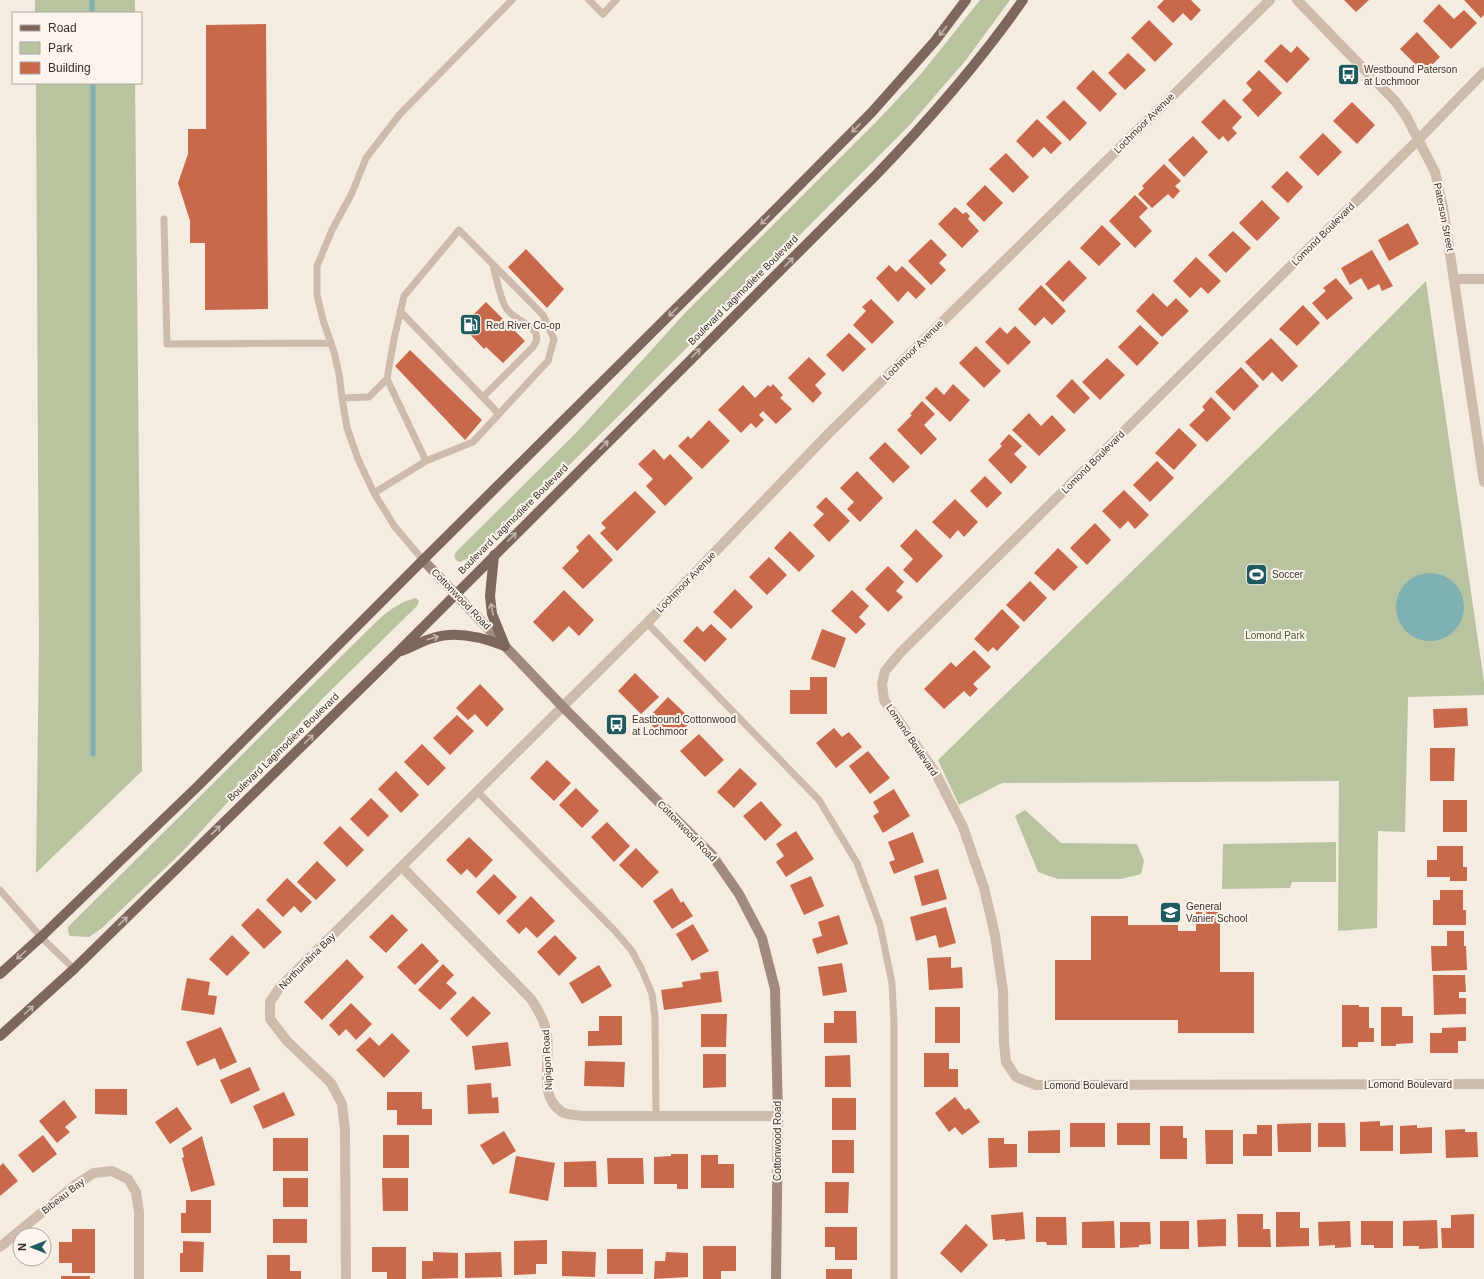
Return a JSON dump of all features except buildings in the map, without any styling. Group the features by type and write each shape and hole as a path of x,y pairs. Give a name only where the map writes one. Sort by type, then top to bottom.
{"main road":[{"path":"0,974 41,937 197,787 872,112 935,41 966,0"},
{"name":"Boulevard Lagimodière Boulevard","path":"0,1036 74,970 397,653 912,138 959,85 1002,31 1023,0"},
{"path":"494,555 490,596 492,614 505,646"},
{"path":"397,653 432,638 447,635 464,635 484,638 505,646"}],"street":[{"name":"Lochmoor Avenue","path":"562,706 646,623 829,433 1270,0"},
{"name":"Paterson Street","path":"1297,0 1394,101 1406,116 1435,172 1443,207 1484,481"},
{"name":"Lomond Boulevard","path":"1484,72 1418,140 901,652 885,671 882,684 884,700 935,772 963,827 984,888 995,935 1003,991 1006,1062 1016,1077 1036,1085 1484,1084"},
{"path":"1454,279 1484,279"},
{"name":"Cottonwood Road","path":"423,560 562,706 712,855 742,900 762,938 775,989 778,1116 776,1279"},
{"name":"Northumbria Bay","path":"346,1279 345,1131 342,1104 331,1083 287,1041 270,1019 270,1002 280,987 478,792 562,706"},
{"name":"Nipigon Road","path":"402,867 531,999 544,1021 546,1032 547,1087 551,1102 563,1112 583,1116 778,1116"},
{"name":"Bibeau Bay","path":"0,1247 75,1185 94,1173 112,1171 128,1179 136,1192 139,1212 139,1279"}],"lane":[{"path":"423,560 395,527 374,493 356,453 347,428 339,374 317,295 317,266 332,230 352,193 366,158 400,114 512,0"},
{"path":"589,0 603,14 616,0"},
{"path":"164,219 167,344 331,343"},
{"path":"342,398 369,397 387,379 404,296 459,230 543,315 554,339 548,361 472,442 426,461 374,493"},
{"path":"483,397 532,348 537,338 537,334 534,330 520,321 506,308 493,264"},
{"path":"400,311 499,414"},
{"path":"387,379 426,461"},
{"path":"646,623 819,800 857,863 880,925 892,983 894,1025 894,1279"},
{"path":"478,792 615,931 632,951 652,994 655,1017 656,1116"},
{"path":"0,890 41,937 74,970"}],"green space":[{"path":"35,0 135,0 135,12 35,12"},
{"path":"980,0 1010,0 966,60 907,128 483,551 460,562 456,560 455,553 577,432 685,313 878,120 921,74"},
{"path":"36,84 135,84 142,771 36,873 39,646"},
{"name":"Lomond Park","path":"1426,281 1484,682 1484,695 1408,697 1405,832 1378,831 1377,928 1338,931 1339,781 1002,783 959,805 938,760 1322,386"},
{"path":"416,598 419,601 417,606 323,698 181,853 102,928 89,937 70,936 68,927 377,621 405,601"},
{"path":"1025,810 1061,843 1137,844 1144,861 1141,874 1121,879 1058,879 1038,872 1015,816"},
{"path":"1336,842 1336,882 1292,882 1290,888 1222,889 1223,844"}],"water":[{"path":"1430,573 1443,576 1454,583 1461,594 1464,607 1461,620 1454,631 1443,638 1430,641 1417,638 1406,631 1399,620 1396,607 1399,594 1406,583 1417,576"}],"waterway":[{"path":"92,0 92,12"},
{"path":"93,84 93,754"}],"place":[{"name":"Westbound Paterson at Lochmoor","path":"1348,75"},
{"name":"Red River Co-op","path":"471,325"},
{"name":"Soccer","path":"1256,574"},
{"name":"Eastbound Cottonwood at Lochmoor","path":"616,725"},
{"name":"General Vanier School","path":"1170,912"}]}
